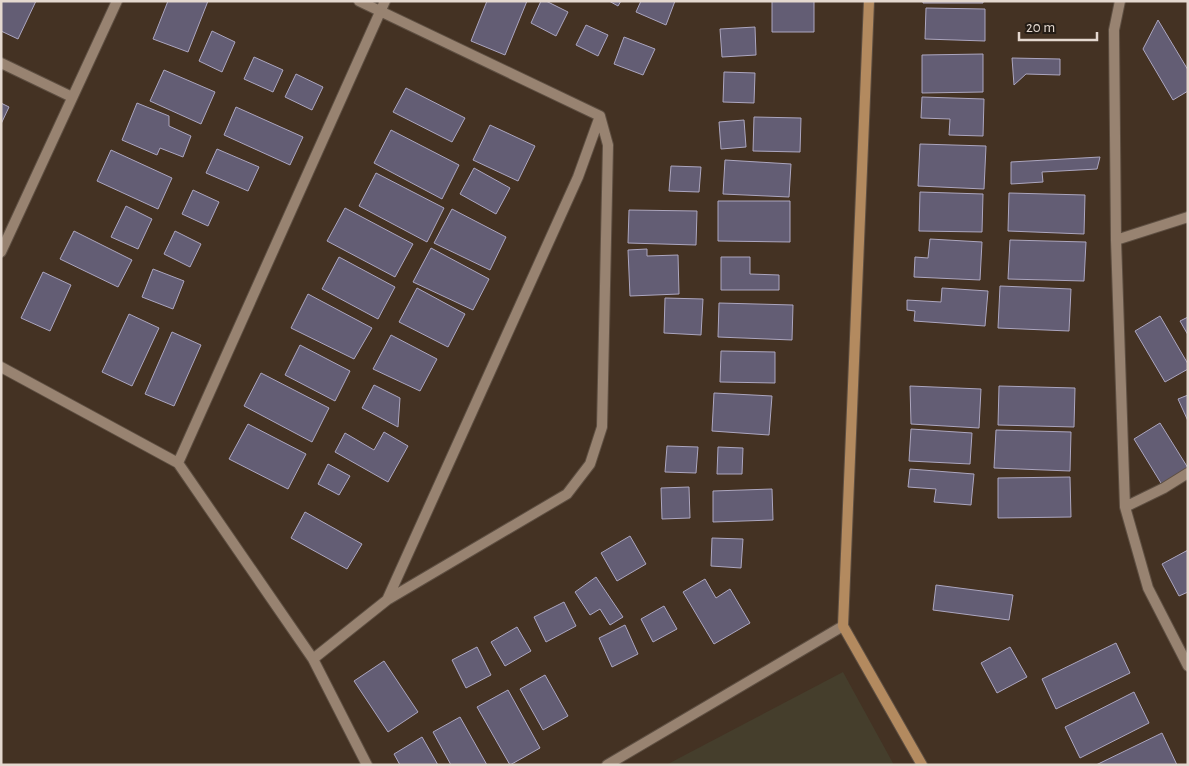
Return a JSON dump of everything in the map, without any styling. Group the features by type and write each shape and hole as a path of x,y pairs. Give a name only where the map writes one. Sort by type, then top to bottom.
{"street":[{"path":"1,252 117,1"},
{"path":"313,659 387,600 567,494 590,464 602,427 608,145 600,116 382,6 359,1"},
{"path":"869,1 843,626 922,765"},
{"path":"1120,1 1114,30 1116,240 1125,507 1148,588 1188,666"},
{"path":"178,463 382,6"},
{"path":"1,63 72,97"},
{"path":"387,600 578,177 600,116"},
{"path":"1116,240 1188,217"},
{"path":"1,367 178,463 313,659 367,765"},
{"path":"1125,507 1164,488 1188,473"},
{"path":"607,765 843,626"}],"shaded area":[{"path":"843,672 894,765 666,765"}],"building":[{"path":"1,1 36,1 18,39 1,31"},
{"path":"168,1 208,1 188,52 153,39"},
{"path":"487,1 527,1 505,55 471,41"},
{"path":"541,1 546,1 568,12 556,36 531,23"},
{"path":"609,1 621,1 618,6"},
{"path":"641,1 675,1 666,25 636,12"},
{"path":"772,1 814,1 814,32 772,32"},
{"path":"923,1 983,1 983,3 923,3"},
{"path":"926,8 985,9 985,41 925,39"},
{"path":"1158,20 1188,70 1188,91 1173,100 1143,49"},
{"path":"586,25 608,35 598,56 576,45"},
{"path":"755,27 756,55 722,57 720,29"},
{"path":"212,31 235,42 222,72 199,61"},
{"path":"624,37 655,49 643,75 614,64"},
{"path":"983,54 983,92 922,93 922,55"},
{"path":"254,57 283,70 273,92 244,79"},
{"path":"1012,58 1060,59 1060,75 1026,74 1014,85"},
{"path":"164,70 215,92 201,124 150,101"},
{"path":"724,72 755,73 754,103 723,102"},
{"path":"296,74 323,87 312,110 285,97"},
{"path":"406,88 465,118 452,142 393,112"},
{"path":"922,97 984,99 983,136 949,135 950,119 921,118"},
{"path":"1,103 9,107 1,124"},
{"path":"137,103 169,116 169,126 191,136 183,157 160,148 157,155 122,140"},
{"path":"236,107 303,137 290,165 224,135"},
{"path":"754,117 801,118 800,152 753,151"},
{"path":"744,120 746,147 721,149 719,122"},
{"path":"490,125 535,146 518,181 473,160"},
{"path":"391,130 459,165 442,199 374,163"},
{"path":"920,144 986,146 984,189 918,186"},
{"path":"217,149 259,167 248,191 206,173"},
{"path":"111,150 172,178 158,209 97,181"},
{"path":"1100,157 1097,169 1042,172 1043,182 1011,184 1011,162"},
{"path":"725,160 791,164 789,197 723,194"},
{"path":"671,166 701,167 699,192 669,191"},
{"path":"474,168 510,188 496,214 460,194"},
{"path":"376,173 444,208 427,242 359,206"},
{"path":"193,190 219,202 208,226 182,214"},
{"path":"920,192 983,194 982,232 919,231"},
{"path":"1009,193 1085,195 1084,234 1008,231"},
{"path":"718,201 790,201 790,242 718,241"},
{"path":"126,206 152,219 138,249 111,237"},
{"path":"345,208 413,244 395,277 327,241"},
{"path":"452,209 506,237 490,270 434,243"},
{"path":"629,210 697,211 696,245 628,243"},
{"path":"74,231 132,260 118,287 60,259"},
{"path":"175,231 201,244 190,267 164,254"},
{"path":"930,239 982,242 980,280 914,277 915,257 928,258"},
{"path":"1010,240 1086,242 1084,281 1008,279"},
{"path":"431,248 489,279 473,310 413,282"},
{"path":"647,249 647,256 678,255 679,294 630,296 628,250"},
{"path":"339,257 395,287 378,319 322,289"},
{"path":"721,257 750,257 750,274 779,275 779,290 721,290"},
{"path":"153,269 184,281 173,309 142,297"},
{"path":"43,272 71,285 50,331 21,318"},
{"path":"1000,286 1071,289 1069,331 998,328"},
{"path":"417,288 465,314 448,347 399,322"},
{"path":"942,288 988,291 985,326 914,321 915,311 907,310 907,300 941,302"},
{"path":"308,294 372,328 354,359 291,328"},
{"path":"665,298 703,299 701,335 664,333"},
{"path":"719,303 793,305 792,340 718,337"},
{"path":"129,314 159,328 132,386 102,372"},
{"path":"1160,316 1188,364 1188,369 1165,382 1135,331"},
{"path":"1188,317 1188,335 1180,321"},
{"path":"172,332 201,345 174,406 145,394"},
{"path":"391,335 437,359 420,391 373,369"},
{"path":"300,345 350,371 335,401 285,375"},
{"path":"721,351 775,352 775,383 720,382"},
{"path":"261,373 329,408 312,442 244,406"},
{"path":"374,385 400,398 398,427 362,408"},
{"path":"910,386 981,389 979,428 911,424"},
{"path":"999,386 1075,388 1074,427 998,425"},
{"path":"714,393 772,396 769,435 712,431"},
{"path":"1188,395 1188,421 1178,399"},
{"path":"1160,423 1188,468 1188,473 1164,488 1134,439"},
{"path":"248,424 306,454 288,489 229,459"},
{"path":"911,429 972,433 970,464 909,461"},
{"path":"996,430 1071,432 1070,471 994,468"},
{"path":"384,432 408,446 388,482 335,452 345,433 374,450"},
{"path":"667,446 698,447 696,473 665,472"},
{"path":"718,447 743,448 742,474 717,474"},
{"path":"328,464 350,476 339,495 318,484"},
{"path":"910,469 974,474 971,505 934,502 936,489 908,487"},
{"path":"1070,477 1071,517 998,518 998,478"},
{"path":"689,487 690,518 662,519 661,488"},
{"path":"772,489 773,520 713,522 713,491"},
{"path":"305,512 362,544 347,569 291,538"},
{"path":"630,536 646,564 617,581 601,553"},
{"path":"712,538 743,539 741,568 711,566"},
{"path":"1188,550 1188,592 1179,596 1162,564"},
{"path":"596,577 623,617 610,625 600,609 590,615 575,592"},
{"path":"705,579 716,598 730,589 750,623 714,644 683,592"},
{"path":"936,585 1013,595 1009,620 933,610"},
{"path":"564,602 576,626 546,642 534,617"},
{"path":"664,606 677,629 653,642 641,619"},
{"path":"625,625 638,654 612,667 599,638"},
{"path":"517,627 531,651 505,666 491,642"},
{"path":"1116,643 1130,673 1056,709 1042,679"},
{"path":"477,647 491,675 466,688 452,660"},
{"path":"1010,647 1027,677 997,693 981,663"},
{"path":"384,661 418,712 388,732 354,681"},
{"path":"545,675 568,716 543,730 520,689"},
{"path":"508,690 540,748 510,765 477,707"},
{"path":"1134,692 1149,723 1080,758 1065,727"},
{"path":"460,717 487,765 451,765 433,732"},
{"path":"1162,733 1177,765 1096,765"},
{"path":"422,737 438,765 400,765 394,754"}]}
